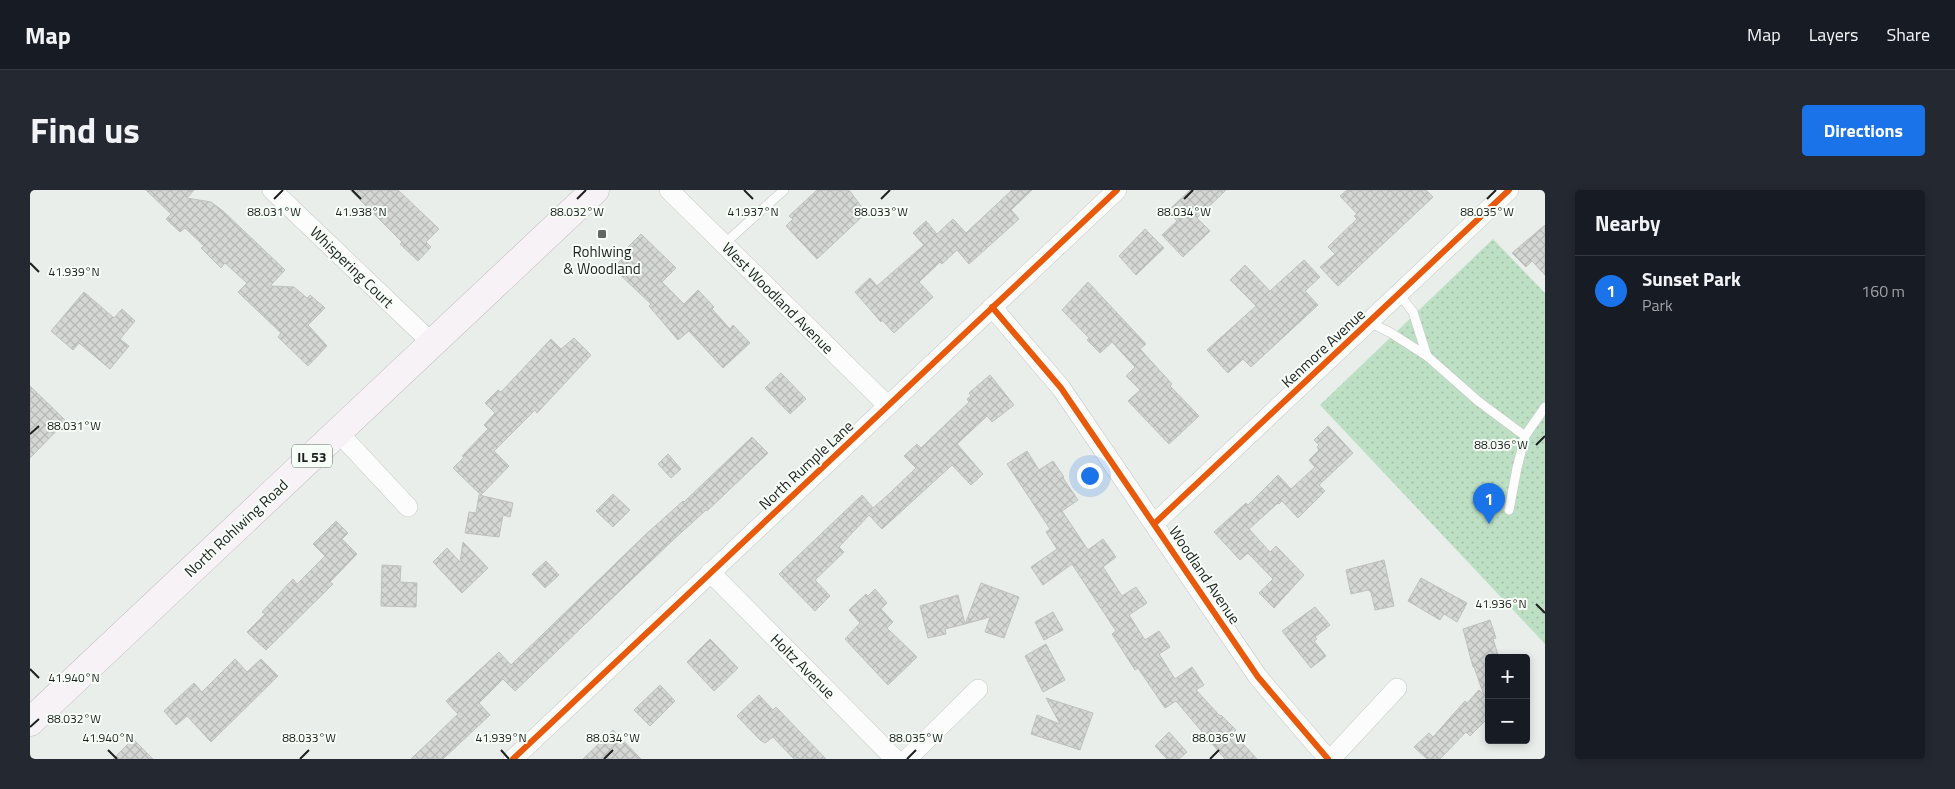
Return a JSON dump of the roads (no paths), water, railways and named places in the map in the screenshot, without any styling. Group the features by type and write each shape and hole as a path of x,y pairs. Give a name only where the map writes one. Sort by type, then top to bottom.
{"main road":[{"name":"North Rohlwing Road","path":"30,722 594,190"}],"street":[{"name":"Whispering Court","path":"272,190 432,344"},
{"name":"West Woodland Avenue","path":"669,190 887,405"},
{"name":"North Rumple Lane","path":"517,758 710,572 1117,190"},
{"name":"Kenmore Avenue","path":"1155,523 1509,190"},
{"name":"Woodland Avenue","path":"992,307 1060,388 1155,523 1258,677 1329,759"},
{"path":"338,432 408,507"},
{"name":"Holtz Avenue","path":"710,572 895,759"},
{"path":"1329,759 1397,688"},
{"path":"907,759 978,689"}],"lane":[{"path":"724,244 784,190"},
{"path":"1399,294 1413,312 1427,356"},
{"path":"1369,322 1391,333 1427,356 1478,401 1525,436"},
{"path":"1509,510 1525,436 1545,407"}],"place":[{"name":"Rohlwing & Woodland","path":"602,234"},
{"name":"Sunset Park","path":"1489,524"}]}
